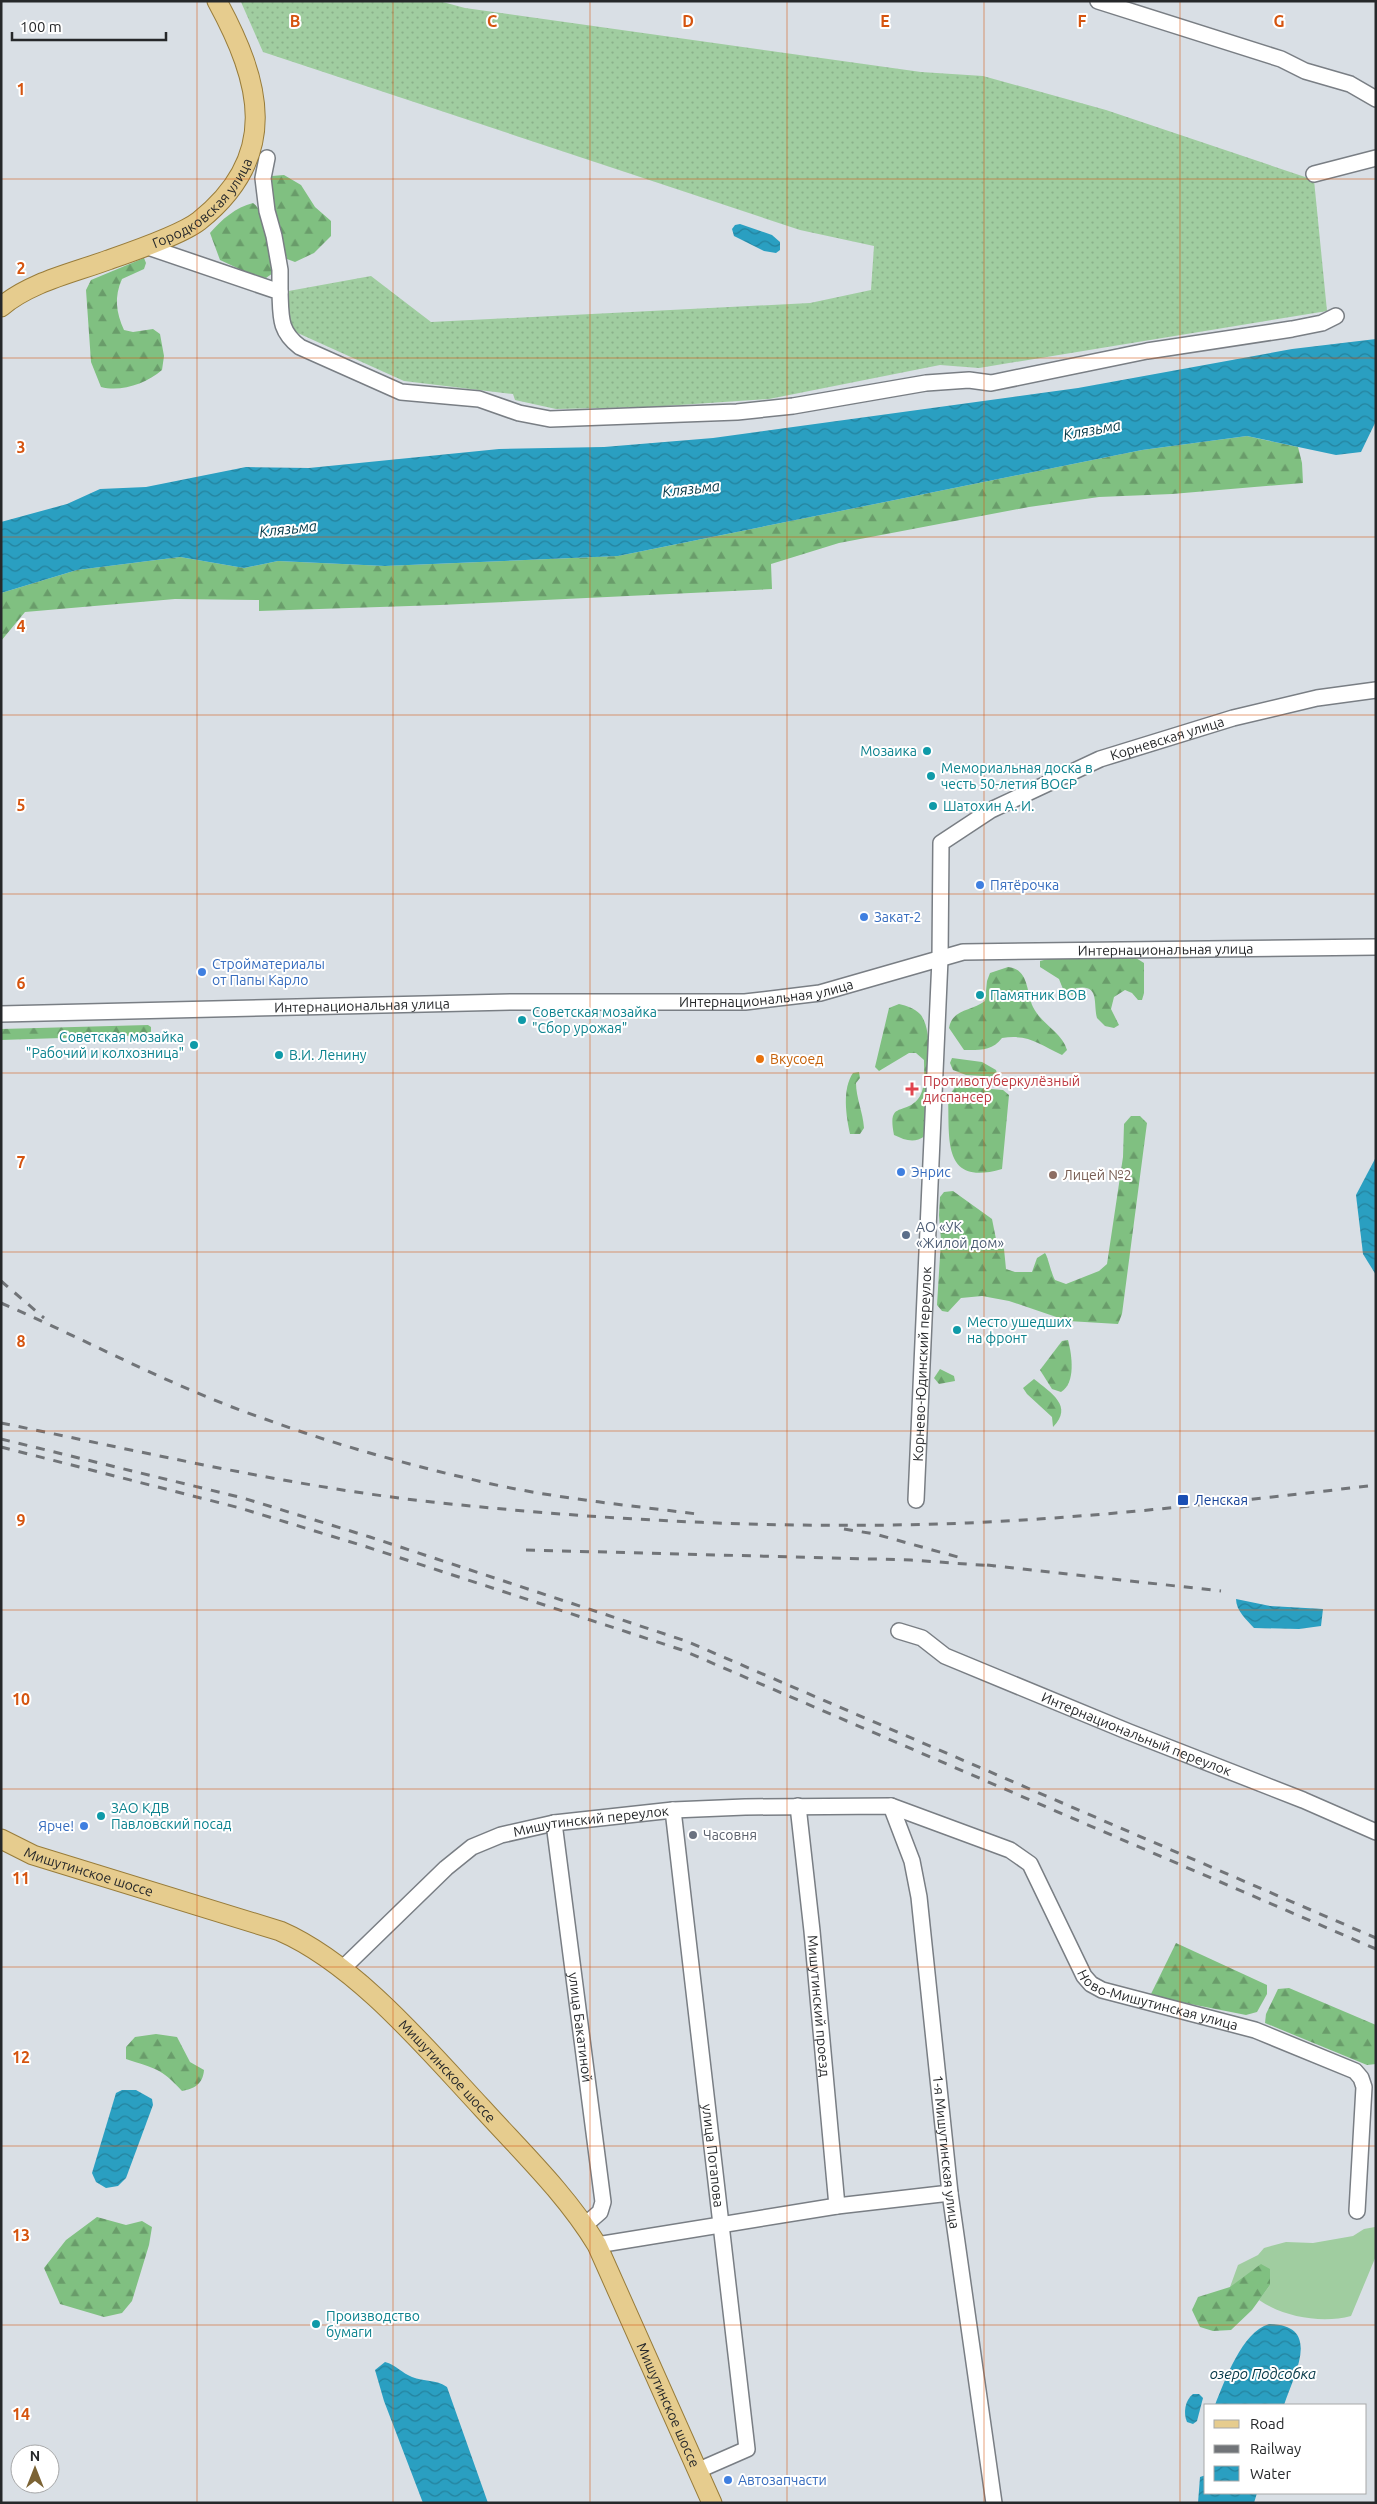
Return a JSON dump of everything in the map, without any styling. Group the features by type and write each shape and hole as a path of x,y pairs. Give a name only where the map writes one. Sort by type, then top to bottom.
{"main road":[{"name":"Городковская улица","path":"1,307 37,285 145,246 198,222 235,184 245,169 251,150 256,106 253,87 236,40 217,1"},
{"name":"Мишутинское шоссе","path":"1,1839 33,1855 280,1931 312,1947 342,1969 411,2032 546,2177 585,2225 597,2245 699,2470 712,2503"}],"street":[{"path":"1098,1 1281,59 1305,71 1355,87 1376,99"},
{"path":"267,158 264,178 267,211 280,270 283,329 290,340 300,347 401,392 479,399 519,413 550,419 737,412 793,406 926,383 969,380 991,383 1147,351 1292,329 1322,323 1336,316"},
{"path":"1314,174 1376,158"},
{"path":"145,246 280,292"},
{"name":"Корневская улица","path":"940,959 941,843 991,810 1100,760 1234,718 1317,698 1376,690"},
{"name":"Интернациональная улица","path":"1,1014 512,1002 745,1002 820,993 963,952 1376,947"},
{"name":"Корнево-Юдинский переулок","path":"916,1500 940,959"},
{"name":"Интернациональный переулок","path":"900,1631 922,1638 945,1656 1129,1732 1304,1800 1376,1832"},
{"name":"Мишутинский переулок","path":"342,1969 446,1868 472,1847 501,1835 554,1823 673,1810 798,1806 891,1806"},
{"name":"Мишутинский проезд","path":"798,1806 812,1931 837,2206"},
{"name":"1-я Мишутинская улица","path":"891,1806 912,1861 919,1897 950,2193 994,2503"},
{"name":"Ново-Мишутинская улица","path":"891,1806 1010,1850 1030,1864 1084,1976 1097,1987 1255,2030 1355,2071 1362,2078 1364,2087 1357,2211"},
{"name":"улица Потапова","path":"673,1810 746,2450 699,2470"},
{"name":"улица Бакатиной","path":"554,1823 603,2202 600,2212 585,2225"},
{"path":"597,2245 837,2206 950,2193"}],"green space":[{"path":"439,1 465,8 921,72 983,76 1106,110 1314,180 1327,311 979,368 940,365 769,399 650,407 556,409 515,400 513,394 404,381 291,330 283,292 371,276 431,322 810,303 871,290 874,246 800,230 263,52 241,2"},
{"path":"284,175 301,185 315,207 331,221 331,236 314,253 295,262 287,259 268,184 272,176"},
{"path":"253,203 262,216 269,245 273,273 266,278 250,274 220,260 210,233 229,215"},
{"path":"144,258 146,263 144,269 122,279 117,298 118,311 124,330 133,332 153,329 160,334 164,356 162,370 149,379 133,386 125,388 101,387 91,362 86,290 91,280"},
{"path":"1247,436 1298,447 1302,463 1303,483 1172,494 1099,497 1029,507 839,543 771,564 772,589 440,605 259,611 259,600 175,599 25,612 1,641 1,593 77,570 180,557 244,568 278,561 385,566 618,556 1142,450"},
{"path":"1136,958 1144,963 1144,993 1142,1000 1138,1000 1132,993 1125,990 1114,997 1111,1009 1119,1025 1114,1028 1105,1026 1097,1018 1094,996 1089,989 1084,987 1076,988 1075,994 1070,995 1063,989 1059,979 1040,967 1040,961 1048,959"},
{"path":"1008,967 1020,972 1023,976 1033,1007 1041,1019 1061,1038 1067,1050 1062,1055 1034,1041 1020,1037 1002,1038 990,1048 964,1050 949,1028 954,1017 958,1014 985,1001 987,981 990,973"},
{"path":"899,1004 908,1006 920,1014 925,1023 928,1037 929,1072 925,1136 913,1141 894,1135 892,1124 893,1117 898,1110 913,1104 921,1095 924,1080 924,1060 916,1053 909,1053 879,1071 875,1067 889,1008"},
{"path":"148,1025 151,1027 151,1035 1,1040 1,1029"},
{"path":"952,1058 982,1062 996,1070 998,1077 966,1075 953,1070 950,1063"},
{"path":"859,1072 860,1078 856,1083 856,1089 864,1128 860,1134 850,1134 846,1111 847,1087 853,1073"},
{"path":"956,1086 1003,1090 1009,1095 1002,1169 982,1173 968,1171 959,1165 953,1155 950,1143 948,1097"},
{"path":"1131,1116 1140,1116 1147,1123 1122,1314 1118,1324 1068,1321 1009,1301 982,1296 961,1298 948,1312 942,1311 937,1305 941,1240 940,1197 944,1192 953,1191 992,1219 997,1244 1004,1249 1006,1269 1015,1272 1032,1272 1037,1258 1045,1253 1055,1280 1066,1284 1099,1271 1107,1264 1123,1157 1124,1124"},
{"path":"1068,1340 1071,1353 1071,1376 1066,1388 1061,1392 1052,1389 1040,1370 1062,1341"},
{"path":"940,1369 954,1376 955,1381 939,1384 934,1378"},
{"path":"1034,1379 1058,1400 1061,1406 1059,1419 1053,1427 1052,1417 1023,1388"},
{"path":"1176,1943 1267,1985 1267,1994 1257,2012 1246,2015 1150,1996"},
{"path":"1289,1988 1376,2025 1376,2064 1367,2065 1265,2023 1266,2014 1278,1989"},
{"path":"156,2034 177,2037 190,2062 204,2070 202,2079 197,2085 182,2091 162,2073 151,2067 126,2059 126,2047 135,2037"},
{"path":"97,2217 126,2225 142,2221 152,2227 149,2245 132,2301 122,2313 104,2317 60,2304 44,2268 66,2240"},
{"path":"1375,2227 1376,2256 1351,2316 1315,2319 1291,2315 1259,2300 1270,2285 1230,2287 1238,2265 1258,2255 1264,2248 1286,2242 1313,2243 1353,2236 1364,2229"},
{"path":"1261,2264 1270,2269 1270,2285 1252,2310 1231,2330 1213,2331 1200,2327 1192,2310 1198,2297 1230,2287"}],"water":[{"path":"740,224 772,235 780,242 780,250 776,253 764,251 734,236 732,229 735,225"},
{"name":"Клязьма","path":"1376,339 1376,421 1361,452 1336,455 1247,436 1142,450 618,556 385,566 278,561 244,568 180,557 77,570 1,593 1,522 67,504 100,489 146,487 246,467 309,468 499,449 604,447 713,438 1078,388 1292,349"},
{"path":"1376,1157 1376,1275 1363,1254 1356,1195"},
{"path":"1236,1599 1270,1606 1323,1609 1321,1626 1299,1629 1254,1628 1240,1611"},
{"path":"122,2090 136,2090 152,2099 153,2105 126,2178 118,2186 106,2188 96,2182 92,2173 116,2093"},
{"name":"озеро Подсобка","path":"1269,2324 1286,2326 1296,2333 1300,2342 1298,2366 1284,2404 1215,2404 1229,2370 1243,2347 1259,2329"},
{"path":"385,2362 412,2377 443,2384 447,2387 488,2503 423,2503 384,2401 375,2370"},
{"path":"1193,2394 1199,2394 1203,2398 1197,2421 1193,2424 1187,2422 1185,2411 1188,2400"},
{"path":"1204,2476 1204,2494 1257,2494 1254,2503 1198,2503 1200,2477"}],"railway":[{"path":"1,1281 44,1318"},
{"path":"1,1303 165,1379 231,1407 346,1446 428,1469 509,1488 589,1501 697,1514"},
{"path":"1,1423 270,1478 324,1487 499,1509 632,1519 833,1525 967,1523 1070,1517 1172,1508 1376,1485"},
{"path":"1,1439 243,1498 370,1537 686,1641 1376,1938"},
{"path":"1,1447 240,1508 367,1547 682,1650 1376,1949"},
{"path":"844,1529 875,1534 965,1559"},
{"path":"526,1550 911,1560 994,1566"},
{"path":"987,1565 1221,1591"}],"place":[{"name":"Мозаика","path":"927,751"},
{"name":"Мемориальная доска в честь 50-летия ВОСР","path":"931,776"},
{"name":"Шатохин А. И.","path":"933,806"},
{"name":"Пятёрочка","path":"980,885"},
{"name":"Закат-2","path":"864,917"},
{"name":"Стройматериалы от Папы Карло","path":"202,972"},
{"name":"Памятник ВОВ","path":"980,995"},
{"name":"Советская мозайка \"Сбор урожая\"","path":"522,1020"},
{"name":"Советская мозайка \"Рабочий и колхозница\"","path":"194,1045"},
{"name":"В.И. Ленину","path":"279,1055"},
{"name":"Вкусоед","path":"760,1059"},
{"name":"Противотуберкулёзный диспансер","path":"912,1089"},
{"name":"Энрис","path":"901,1172"},
{"name":"Лицей №2","path":"1053,1175"},
{"name":"АО «УК «Жилой дом»","path":"906,1235"},
{"name":"Место ушедших на фронт","path":"957,1330"},
{"name":"Ленская","path":"1183,1500"},
{"name":"ЗАО КДВ Павловский посад","path":"101,1816"},
{"name":"Ярче!","path":"84,1826"},
{"name":"Часовня","path":"693,1835"},
{"name":"Производство бумаги","path":"316,2324"},
{"name":"Автозапчасти","path":"728,2480"}]}
